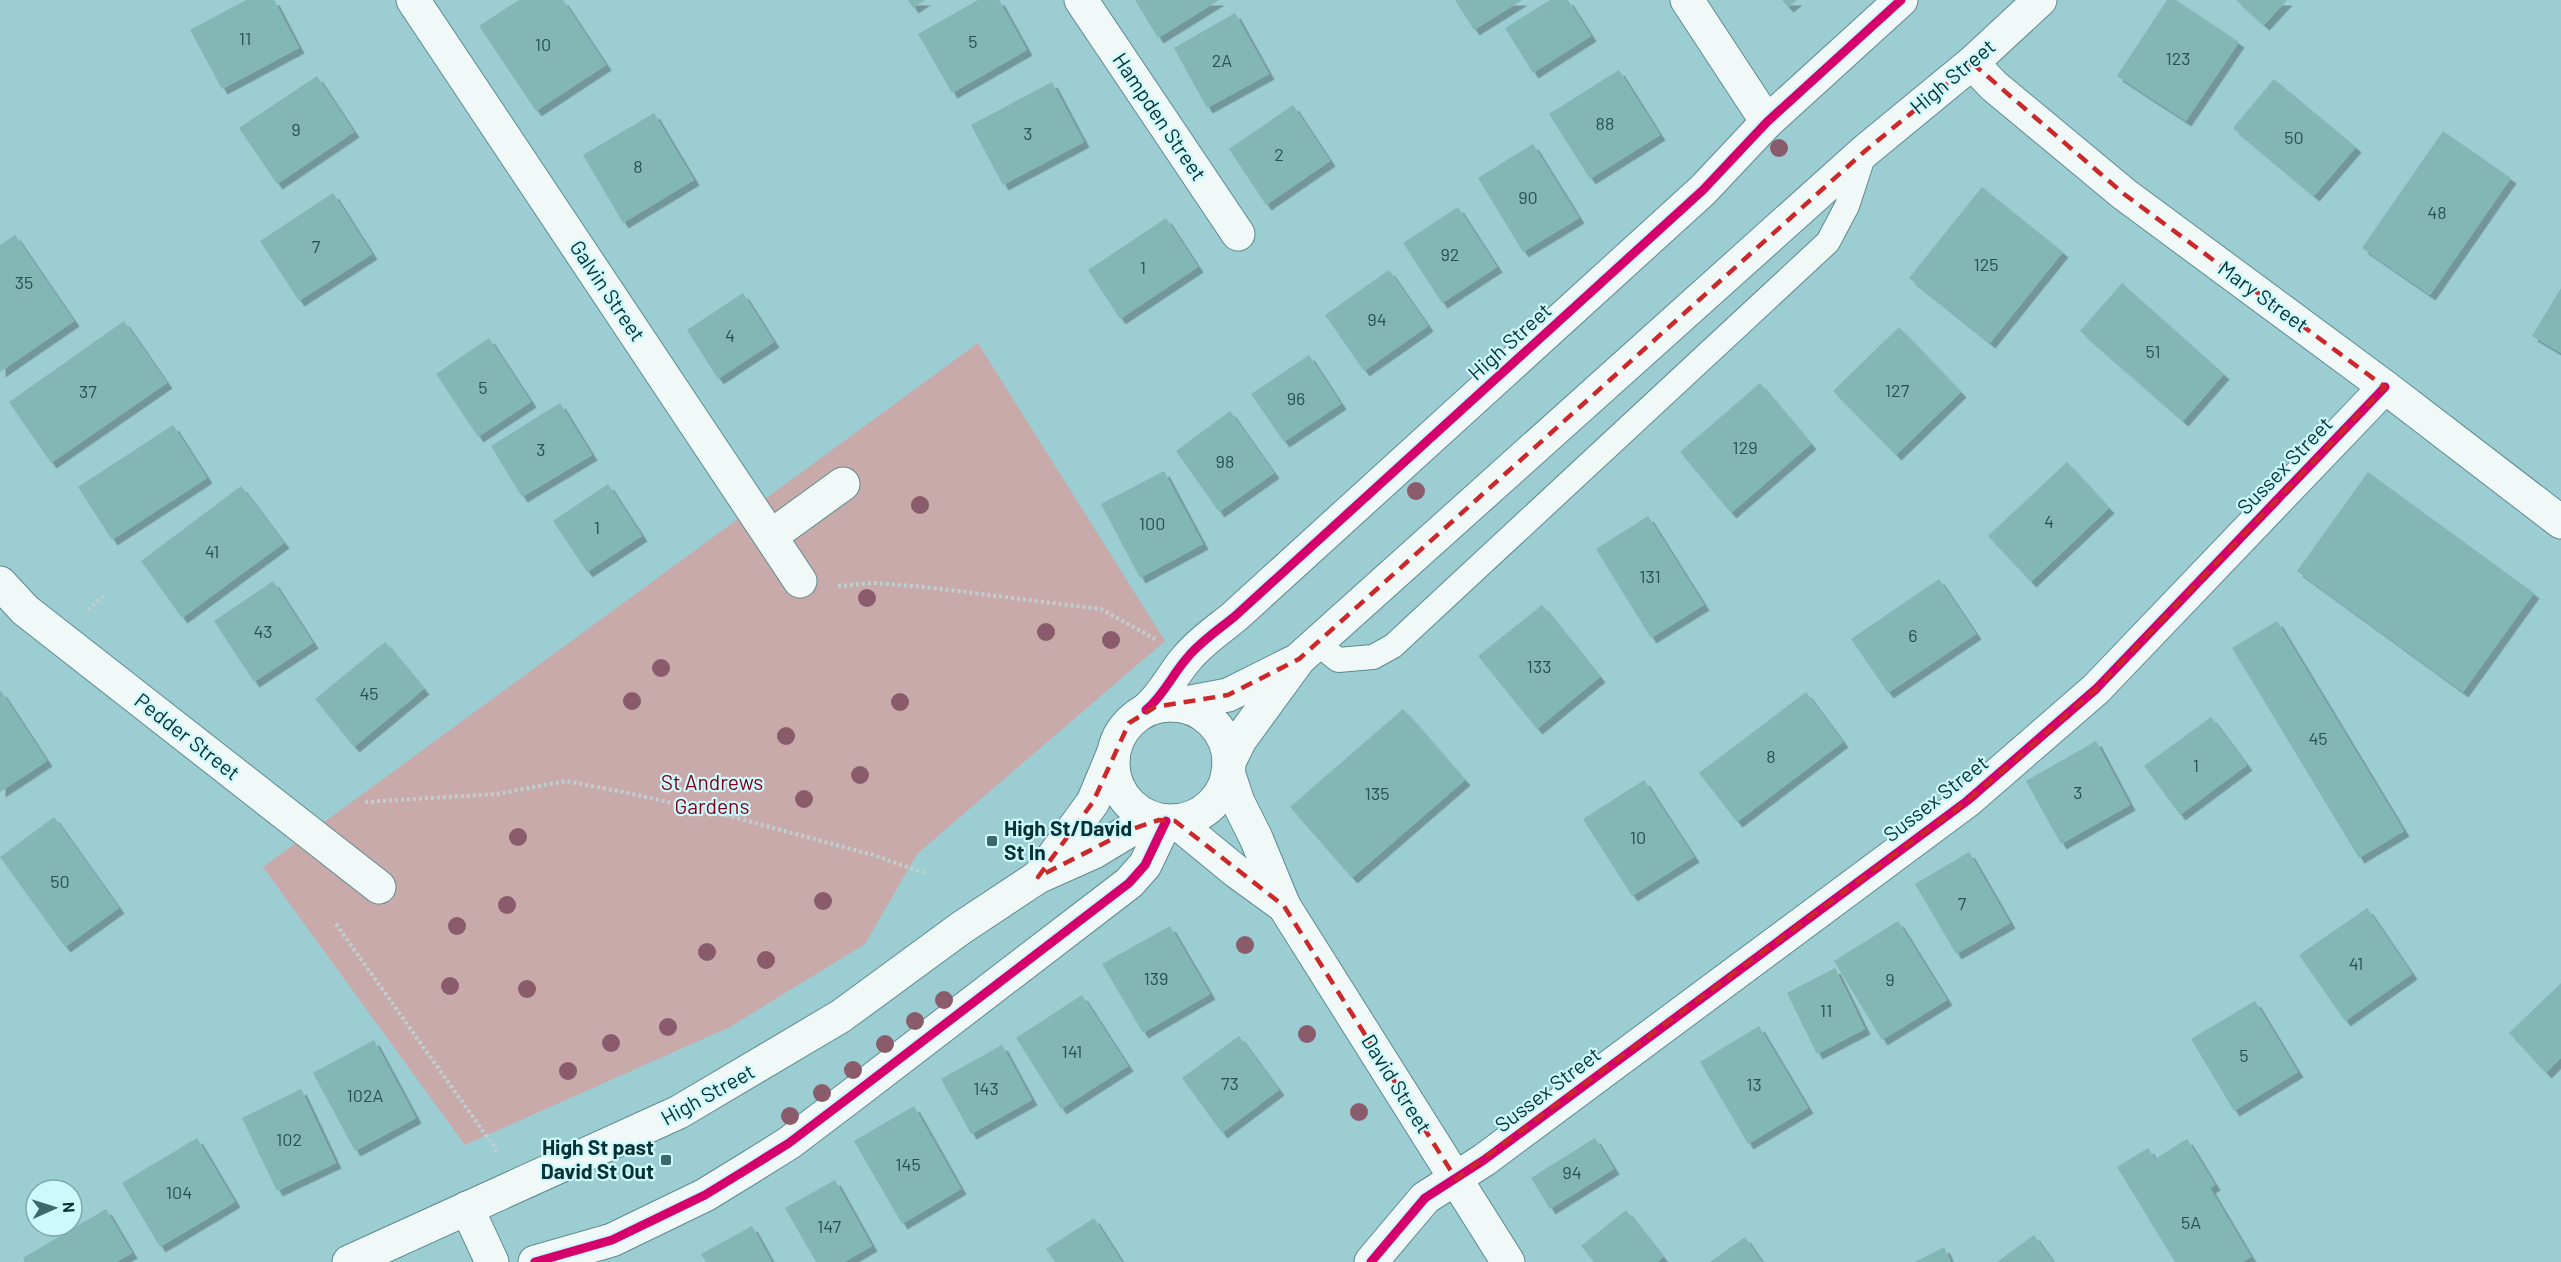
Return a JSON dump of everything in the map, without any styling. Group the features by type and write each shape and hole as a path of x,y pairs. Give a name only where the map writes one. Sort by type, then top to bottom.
{"street":[{"name":"Galvin Street","path":"413,0 801,581"},
{"name":"Hampden Street","path":"1081,0 1238,234"},
{"path":"1687,0 1767,122"},
{"name":"High Street","path":"1308,651 1228,695 1161,708 1164,693 1177,670 1197,646 1234,617 1687,205 1767,122 1901,0"},
{"name":"High Street","path":"1228,767 1240,740 1308,651 1865,151 1972,63 2040,0"},
{"name":"Mary Street","path":"1972,63 1994,86 2124,194 2385,387 2561,522"},
{"name":"Sussex Street","path":"1371,1262 1425,1198 1456,1179 1967,801 2035,743 2096,689 2385,387"},
{"path":"771,536 843,484"},
{"name":"Pedder Street","path":"0,583 34,616 378,887"},
{"path":"1161,708 1193,710 1210,720 1225,744 1228,767 1223,789 1207,809 1191,817 1167,821 1134,808 1122,795 1114,778 1114,750 1117,740 1129,723 1161,708"},
{"name":"High Street","path":"1038,877 1093,802 1114,750"},
{"name":"David Street","path":"1228,767 1238,802 1256,838 1284,906 1508,1262"},
{"path":"535,1262 612,1240 657,1220 705,1195 789,1143 1129,883 1146,865 1167,821"},
{"name":"High Street","path":"349,1262 680,1112 841,1017 961,928 1038,877 1094,852 1132,829 1167,821"},
{"name":"David Street","path":"1167,821 1284,906"},
{"path":"466,1208 492,1262"}],"lane":[{"path":"1308,651 1338,660 1373,657 1393,646 1828,242 1847,206 1865,151"}],"path":[{"path":"835,587 875,583 925,587 1101,609 1158,640"},
{"path":"365,802 497,794 566,781 737,818 873,855 925,873"},
{"path":"336,924 497,1151"}],"highlighted area":[{"path":"1972,63 2124,194 2385,387 2096,689 1967,801 1456,1179 1284,906 1175,821 1159,820 1132,829 1038,877 1093,802 1129,723 1155,707 1228,695 1299,659 1865,151"}],"green space":[{"name":"St Andrews Gardens","path":"978,343 1165,641 917,854 865,944 730,1027 465,1145 263,867"}],"building":[{"path":"246,0 274,0 299,48 222,89 190,30"},
{"path":"519,0 563,0 606,65 536,111 479,26"},
{"path":"908,0 925,0 913,8"},
{"path":"978,0 999,0 1027,50 952,93 918,34"},
{"path":"1135,0 1219,0 1158,38"},
{"path":"1455,0 1522,0 1474,30"},
{"path":"1550,0 1568,0 1591,36 1533,73 1505,28"},
{"path":"1782,0 1797,0 1788,7"},
{"path":"2167,0 2176,0 2239,42 2186,121 2117,76"},
{"path":"2236,0 2287,0 2264,25"},
{"path":"1235,13 1269,74 1207,108 1174,48"},
{"path":"1619,70 1660,135 1590,179 1549,114"},
{"path":"317,76 354,132 277,184 239,128"},
{"path":"2274,79 2356,147 2314,196 2233,128"},
{"path":"1052,82 1084,142 1003,185 971,125"},
{"path":"1293,105 1330,161 1266,205 1229,149"},
{"path":"654,113 694,180 623,223 583,155"},
{"path":"2443,131 2511,178 2430,295 2362,248"},
{"path":"1533,144 1579,218 1523,252 1478,178"},
{"path":"1982,187 2063,252 1990,343 1909,278"},
{"path":"333,193 372,254 299,301 260,241"},
{"path":"1458,207 1497,267 1442,303 1403,243"},
{"path":"1166,218 1198,267 1120,319 1088,270"},
{"path":"15,235 74,321 0,372 0,245"},
{"path":"1389,270 1428,326 1364,371 1325,315"},
{"path":"2122,283 2224,374 2183,421 2080,331"},
{"path":"2561,288 2561,353 2532,336"},
{"path":"743,293 774,342 718,379 687,330"},
{"path":"124,321 167,383 51,463 9,402"},
{"path":"1899,327 1961,392 1896,455 1833,391"},
{"path":"489,338 531,402 478,437 436,374"},
{"path":"1309,355 1341,404 1284,442 1251,394"},
{"path":"1760,383 1811,444 1731,513 1680,452"},
{"path":"560,403 592,455 522,497 491,446"},
{"path":"1230,411 1274,473 1219,512 1176,451"},
{"path":"173,425 207,478 112,540 78,487"},
{"path":"2067,462 2109,508 2031,582 1988,536"},
{"path":"1164,471 1203,544 1140,578 1101,504"},
{"path":"2368,472 2534,593 2463,692 2297,571"},
{"path":"608,484 642,536 587,572 553,521"},
{"path":"241,486 284,543 182,618 141,561"},
{"path":"1648,516 1704,605 1651,638 1596,549"},
{"path":"1939,579 1976,634 1888,693 1851,639"},
{"path":"273,581 313,643 254,682 214,621"},
{"path":"1542,605 1600,677 1537,729 1478,656"},
{"path":"2277,621 2404,831 2359,858 2232,648"},
{"path":"385,642 424,689 354,747 315,699"},
{"path":"0,692 47,761 0,792"},
{"path":"1806,692 1843,742 1737,822 1699,773"},
{"path":"1403,709 1465,780 1352,878 1290,807"},
{"path":"2211,717 2247,765 2180,815 2144,766"},
{"path":"2096,741 2130,805 2061,844 2026,781"},
{"path":"1644,780 1694,857 1632,896 1583,819"},
{"path":"54,817 119,908 65,947 0,857"},
{"path":"1969,852 2010,923 1956,954 1915,884"},
{"path":"2367,908 2412,974 2345,1021 2299,955"},
{"path":"1898,921 1947,1000 1882,1040 1834,961"},
{"path":"1170,926 1210,994 1143,1033 1102,964"},
{"path":"1835,968 1865,1029 1817,1054 1787,993"},
{"path":"2561,983 2561,1058 2546,1073 2509,1033"},
{"path":"1082,995 1128,1066 1061,1109 1016,1038"},
{"path":"2255,1001 2298,1072 2234,1111 2191,1039"},
{"path":"1759,1026 1808,1108 1748,1144 1700,1062"},
{"path":"1239,1036 1279,1090 1222,1133 1182,1078"},
{"path":"374,1040 416,1118 355,1151 313,1073"},
{"path":"1002,1045 1032,1100 971,1134 941,1079"},
{"path":"301,1089 336,1163 277,1191 242,1118"},
{"path":"914,1106 961,1189 902,1224 854,1141"},
{"path":"197,1138 235,1202 160,1247 122,1183"},
{"path":"1595,1138 1614,1169 1550,1209 1531,1178"},
{"path":"2187,1139 2215,1185 2210,1188 2251,1257 2243,1262 2175,1262 2117,1167 2148,1148 2155,1159"},
{"path":"835,1180 872,1246 844,1262 816,1262 785,1208"},
{"path":"106,1209 132,1253 116,1262 25,1262 23,1258 57,1238 84,1238 84,1222"},
{"path":"1626,1210 1663,1257 1657,1262 1594,1262 1581,1246"},
{"path":"1094,1218 1122,1262 1055,1262 1046,1249"},
{"path":"752,1226 772,1262 706,1262 701,1254"},
{"path":"2034,1235 2053,1262 1997,1262"},
{"path":"1745,1237 1762,1262 1710,1262"},
{"path":"1944,1247 1951,1262 1915,1262"}],"cycle path":[{"path":"1146,710 1158,698 1182,664 1209,636 1234,617 1703,190 1767,122 1901,0"},
{"path":"1371,1262 1425,1198 1484,1160 1967,801 2096,689 2385,387"},
{"path":"535,1262 612,1240 705,1195 789,1143 1129,883 1145,865 1166,821"}],"place":[{"name":"High St/David St In","path":"992,841"},
{"name":"High St past David St Out","path":"666,1160"}]}
